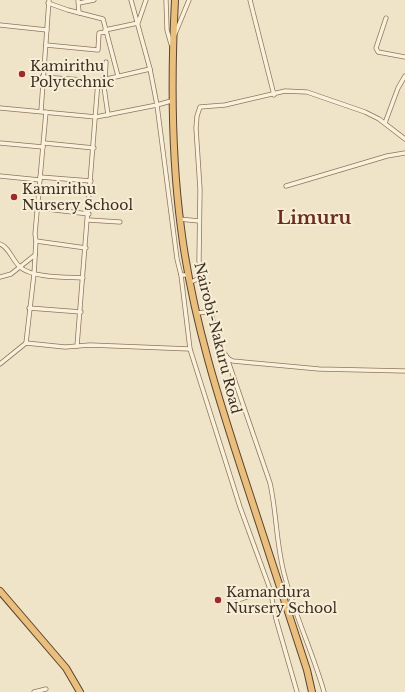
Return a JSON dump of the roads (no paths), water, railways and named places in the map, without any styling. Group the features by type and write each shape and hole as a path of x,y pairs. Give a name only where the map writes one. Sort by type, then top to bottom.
{"highway":[{"name":"Nairobi-Nakuru Road","path":"175,0 171,101 173,150 179,218 189,276 214,388 307,670 316,692"},
{"path":"0,591 66,668 80,692"},
{"name":"Nairobi-Nakuru Road","path":"307,670 312,692"}],"street":[{"path":"79,13 79,2 94,0"},
{"path":"131,0 150,69 157,105 166,170 173,241 181,275 190,349 240,507 270,589 276,619 297,692"},
{"path":"138,23 146,0"},
{"path":"166,0 167,30 173,44"},
{"path":"173,44 189,0"},
{"path":"250,0 274,95"},
{"path":"41,112 42,78 49,2 79,13 103,19 118,76"},
{"path":"386,18 376,48 378,52 405,57"},
{"path":"46,44 98,50 99,33 138,23"},
{"path":"0,25 47,30"},
{"path":"106,62 104,79 108,115"},
{"path":"42,78 98,81 150,69"},
{"path":"385,123 398,88 405,76"},
{"path":"77,346 89,214 98,81"},
{"path":"324,692 285,576 278,544 275,503 270,483 226,355 219,343 202,277 198,248 199,221 196,128 199,110 202,106 219,106 290,91 312,93 360,109 385,123 405,139"},
{"path":"0,108 96,117 171,101"},
{"path":"26,343 34,274 35,234 46,112"},
{"path":"0,143 43,148"},
{"path":"44,143 94,148"},
{"path":"286,186 387,156 405,153"},
{"path":"0,176 91,181"},
{"path":"38,208 89,214"},
{"path":"179,218 199,221"},
{"path":"88,220 120,222"},
{"path":"36,241 86,248"},
{"path":"0,244 8,250 20,267 26,272 83,278"},
{"path":"0,277 11,274 35,255"},
{"path":"181,275 189,276"},
{"path":"191,282 202,277"},
{"path":"29,308 81,312"},
{"path":"198,313 205,312 212,318"},
{"path":"0,364 26,343 60,347 77,346 190,349"},
{"path":"226,355 233,361 251,364 319,369 405,371"},
{"path":"277,579 285,576"},
{"path":"238,600 270,589"},
{"path":"292,692 296,686"},
{"path":"34,692 46,689"}],"place":[{"name":"Kamirithu Polytechnic","path":"22,74"},
{"name":"Kamirithu Nursery School","path":"14,197"},
{"name":"Kamandura Nursery School","path":"218,600"}],"district":[{"name":"Limuru","path":"314,218"}]}
